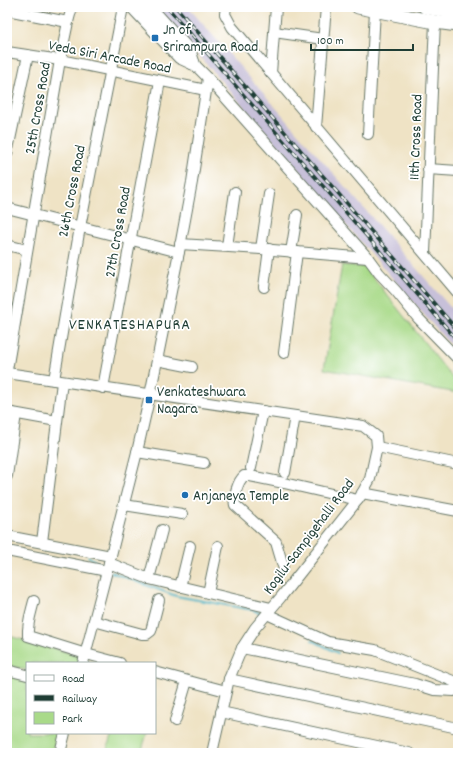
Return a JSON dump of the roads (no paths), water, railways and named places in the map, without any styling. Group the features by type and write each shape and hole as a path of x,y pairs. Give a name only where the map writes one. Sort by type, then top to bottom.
{"main road":[{"path":"133,7 187,57"},
{"path":"149,7 187,57"},
{"path":"358,7 434,22 457,14"},
{"path":"425,7 457,14"}],"street":[{"name":"25th Cross Road","path":"7,370 12,316 27,250 60,60 72,7"},
{"name":"26th Cross Road","path":"42,542 57,421 58,381 80,227 123,7"},
{"path":"226,7 225,14 232,27 458,292"},
{"path":"271,73 276,7"},
{"path":"316,127 326,7"},
{"path":"7,10 32,11 68,22"},
{"path":"368,134 375,11"},
{"name":"11th Cross Road","path":"425,253 434,22"},
{"path":"274,32 324,39"},
{"name":"Veda Siri Arcade Road","path":"7,52 60,60 206,90"},
{"path":"7,154 28,55"},
{"path":"187,57 208,78 368,258 418,318 458,359"},
{"path":"84,658 109,565 150,395 180,248 208,78"},
{"name":"27th Cross Road","path":"103,388 160,81"},
{"path":"428,168 458,171"},
{"path":"227,246 235,192"},
{"path":"264,287 269,194"},
{"path":"7,208 131,240 180,248 227,246 368,258"},
{"path":"284,353 297,215"},
{"path":"7,245 27,250"},
{"path":"157,360 192,368"},
{"path":"7,374 363,426 376,436 377,447 458,464"},
{"path":"251,468 263,411"},
{"path":"7,476 12,413 57,421"},
{"path":"285,473 295,416"},
{"name":"Kogilu-Sampigehalli Road","path":"212,753 229,679 242,648 255,628 360,496 370,479 377,447"},
{"path":"137,452 204,463"},
{"path":"284,566 276,542 235,505 234,500 240,479 244,476 458,511"},
{"path":"124,504 182,514"},
{"path":"149,579 162,530"},
{"path":"7,536 42,542 149,579 208,593 267,614 328,642 375,650 457,686 454,690 434,690 416,684 242,648"},
{"path":"180,587 190,546"},
{"path":"208,593 218,546"},
{"path":"7,551 109,565"},
{"path":"94,621 147,634 151,631 159,600"},
{"path":"34,601 29,620 28,636 84,658 113,662"},
{"path":"7,670 26,675"},
{"path":"156,672 226,691"},
{"path":"229,679 458,728"},
{"path":"174,721 187,681"},
{"path":"221,712 409,753"},
{"path":"60,753 64,734"}],"waterway":[{"path":"88,556 102,566"},
{"path":"111,572 176,596 253,610 262,614"},
{"path":"312,640 338,653"}],"railway":[{"path":"167,7 458,341"},
{"path":"176,7 458,331"}],"place":[{"name":"Jn of Srirampura Road","path":"155,38"},
{"name":"Venkateshwara Nagara","path":"149,400"},
{"name":"Anjaneya Temple","path":"185,495"}],"district":[{"name":"VENKATESHAPURA","path":"130,323"}]}
